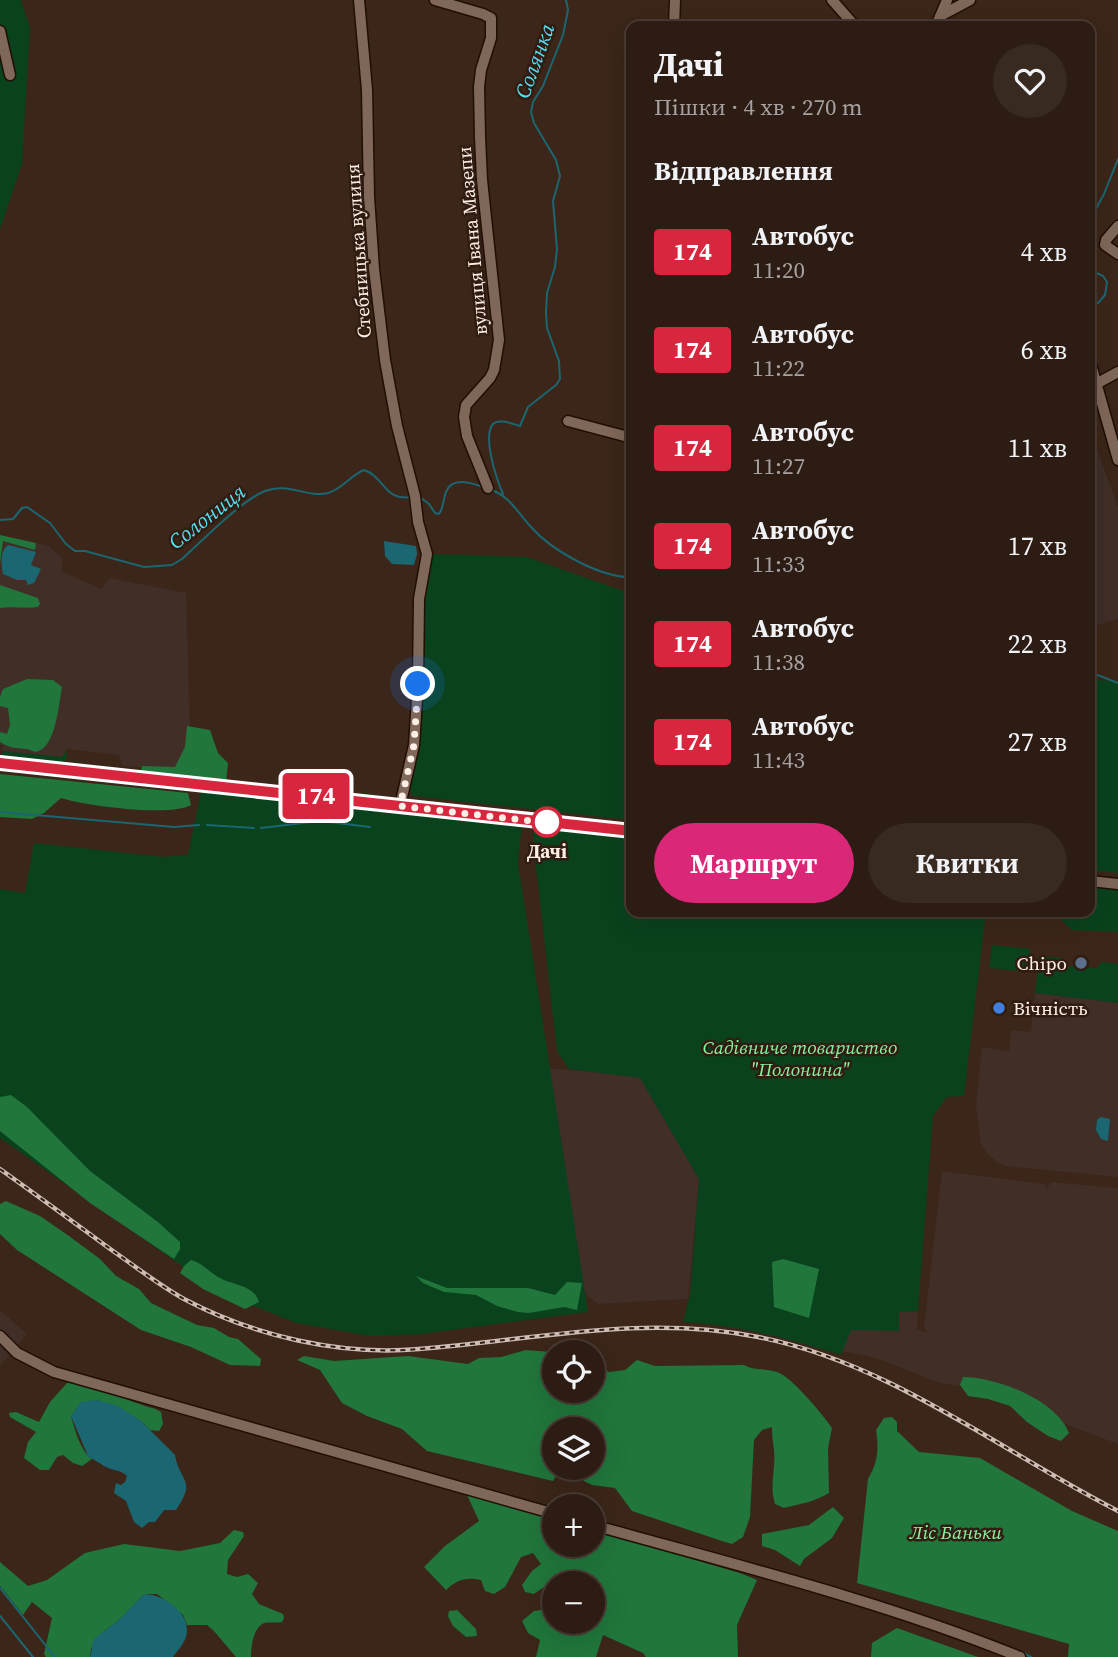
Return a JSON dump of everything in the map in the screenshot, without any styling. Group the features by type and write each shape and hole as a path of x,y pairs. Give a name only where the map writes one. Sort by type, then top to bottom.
{"street":[{"name":"Стебницька вулиця","path":"359,0 367,90 369,197 374,269 385,360 427,560 419,599 414,745 400,806"},
{"name":"вулиця Івана Мазепи","path":"435,0 483,13 491,18 491,38 481,70 479,87 480,136 499,340 494,370 466,405 464,417 467,436 488,488"},
{"path":"674,21 675,0"},
{"path":"832,0 851,21"},
{"path":"938,21 947,0"},
{"path":"940,16 970,0"},
{"path":"0,31 10,75"},
{"path":"1118,226 1105,240 1105,245 1118,254"},
{"path":"1096,384 1118,372"},
{"path":"1095,380 1118,460"},
{"path":"568,421 626,436"},
{"path":"0,763 626,830"},
{"path":"1095,882 1118,884"},
{"path":"0,1336 17,1353 54,1372 542,1510"},
{"path":"605,1528 788,1580 969,1636 1020,1657"}],"shaded area":[{"path":"1095,445 1118,507 1118,619 1095,626"},
{"path":"0,535 49,546 63,559 61,571 101,589 110,578 186,593 191,771 122,766 119,755 67,749 62,757 2,751"},
{"path":"1035,993 1118,1003 1118,1177 1006,1166 998,1163 981,1145 976,1105 982,1047 1009,1051 1011,1030 1031,1032"},
{"path":"548,1068 633,1076 640,1078 648,1089 699,1179 688,1299 598,1304 585,1294"},
{"path":"942,1171 1044,1184 1047,1188 1051,1182 1118,1188 1118,1444 968,1387 939,1383 876,1358 842,1351 850,1330 899,1312 918,1311 917,1330 927,1332 924,1328"},
{"path":"0,1310 27,1334 0,1366"}],"green space":[{"path":"0,0 21,0 30,28 22,164 0,229"},
{"path":"0,535 36,543 35,550 3,541 0,563"},
{"path":"433,554 527,557 626,592 626,819 413,796 409,789 421,724 423,593"},
{"path":"0,585 38,598 40,604 33,608 0,608"},
{"path":"27,679 53,680 62,687 52,734 43,749 36,752 10,747 0,742 0,732 7,734 10,725 8,708 0,706 3,689"},
{"path":"1095,680 1118,682 1118,873 1095,871"},
{"path":"187,726 210,730 218,753 228,763 226,782 141,771 142,766 175,767 185,747"},
{"path":"67,750 63,763 2,756 2,751 62,757"},
{"path":"0,774 188,793 191,805 166,810 147,810 107,807 61,798 44,813 32,819 0,817"},
{"path":"201,792 522,825 518,863 588,1312 422,1334 370,1336 296,1323 219,1292 0,1138 0,889 25,893 34,843 163,857 188,855"},
{"name":"Садівниче товариство \"Полонина\"","path":"539,829 626,838 626,917 985,917 964,1096 947,1097 933,1116 918,1311 899,1312 899,1331 851,1330 841,1355 725,1326 683,1322 690,1295 699,1179 640,1078 569,1069 557,1051 533,833"},
{"path":"1095,887 1118,889 1118,932 1072,930 1060,917 1095,917"},
{"path":"992,945 1030,949 1028,972 989,968"},
{"path":"1039,956 1064,958 1064,966 1097,968 1102,962 1118,964 1118,1003 1035,993"},
{"path":"11,1095 27,1107 90,1171 180,1242 180,1249 174,1259 90,1203 0,1131 0,1097"},
{"path":"6,1201 40,1216 69,1236 100,1259 116,1276 139,1289 151,1303 197,1325 214,1328 238,1339 261,1359 260,1366 230,1365 191,1347 141,1330 17,1250 0,1234 0,1204"},
{"path":"783,1259 819,1269 809,1318 774,1307 772,1262"},
{"path":"191,1260 220,1278 250,1290 259,1302 245,1309 203,1289 180,1273"},
{"path":"416,1276 447,1288 528,1288 555,1295 567,1282 582,1283 577,1310 564,1307 529,1313 497,1306 476,1295 444,1292 423,1283"},
{"path":"526,1350 542,1351 542,1403 605,1403 605,1370 609,1372 625,1370 637,1360 655,1366 744,1365 777,1372 798,1388 832,1428 828,1448 829,1493 812,1501 784,1508 775,1504 772,1427 762,1430 754,1440 750,1517 743,1537 732,1544 632,1511 615,1488 592,1485 584,1481 605,1480 605,1417 542,1417 542,1478 427,1451 402,1429 342,1403 320,1370 297,1360 304,1356 334,1361 408,1356 468,1364 479,1358 501,1357"},
{"path":"963,1377 992,1381 1024,1393 1052,1410 1069,1433 1061,1441 1027,1422 1010,1406 968,1396 960,1385"},
{"path":"68,1382 98,1389 157,1410 161,1412 163,1424 159,1431 150,1430 141,1421 97,1400 77,1408 71,1416 81,1445 92,1459 82,1466 63,1455 57,1457 49,1470 40,1470 24,1458 28,1442 36,1432 10,1417 9,1413 16,1412 39,1422 50,1402"},
{"name":"Ліс Баньки","path":"892,1417 897,1422 897,1431 919,1452 980,1458 1072,1511 1118,1531 1118,1657 1068,1657 1069,1644 857,1583 868,1479 877,1455 876,1430 884,1418"},
{"path":"467,1495 542,1515 542,1557 605,1557 605,1534 757,1580 737,1625 738,1657 646,1657 643,1653 603,1635 596,1657 536,1657 540,1640 528,1633 522,1621 534,1611 542,1610 542,1634 605,1634 605,1571 542,1571 542,1588 534,1594 525,1592 522,1585 541,1564 533,1553 521,1557 505,1587 494,1594 485,1591 481,1580 476,1579 462,1580 446,1590 424,1567 445,1546 479,1521"},
{"path":"833,1507 844,1518 832,1538 804,1559 800,1566 775,1550 762,1546 762,1534 809,1525"},
{"path":"234,1530 243,1532 244,1536 228,1560 227,1574 237,1577 248,1574 258,1583 252,1594 259,1604 283,1614 284,1618 282,1622 260,1625 253,1638 251,1657 236,1657 207,1625 187,1625 183,1615 157,1594 144,1594 97,1639 90,1657 46,1657 44,1654 52,1618 32,1602 23,1615 0,1586 0,1562 28,1586 47,1580 85,1553 124,1544 180,1551 220,1543"},
{"path":"457,1610 476,1629 477,1636 466,1637 453,1626 448,1616 449,1611"},
{"path":"897,1628 978,1657 871,1657 872,1643"}],"water":[{"path":"384,541 416,546 414,565 392,564 385,556"},
{"path":"8,545 36,552 31,565 41,569 34,583 28,585 26,580 17,580 3,574 2,554"},
{"path":"1101,1117 1110,1119 1108,1141 1101,1139 1096,1130 1097,1120"},
{"path":"97,1400 118,1406 141,1421 175,1455 185,1481 185,1492 176,1510 164,1510 155,1522 149,1522 142,1528 134,1522 126,1501 114,1493 116,1483 121,1485 127,1476 88,1456 71,1416 81,1402"},
{"path":"144,1594 160,1597 175,1607 185,1621 186,1637 173,1657 90,1657 94,1639 119,1620"}],"waterway":[{"name":"Солянка","path":"503,494 494,469 490,430 493,424 502,421 520,426 528,407 560,379 559,361 547,328 546,312 547,293 557,249 553,201 560,176 556,160 534,123 531,112 563,35 568,10 566,0"},
{"name":"Солониця","path":"1095,211 1118,159"},
{"name":"Солониця","path":"1095,272 1103,276 1107,282 1105,295 1098,303 1095,303"},
{"name":"Солониця","path":"0,520 13,519 22,508 27,507 50,523 75,551 85,551 144,567 172,565 182,559 245,503 265,491 282,488 313,494 328,493 364,470 395,495 412,497"},
{"name":"Солониця","path":"421,498 439,514 446,492 453,484 463,482 483,487"},
{"name":"Солониця","path":"492,490 509,501 540,536 563,553 591,568 626,577"},
{"path":"1095,674 1118,683"},
{"path":"0,812 174,827 199,825"},
{"path":"261,828 320,821 370,827"},
{"path":"207,825 254,828"},
{"path":"0,1588 55,1657"},
{"path":"0,1616 33,1657"},
{"path":"1021,1652 1031,1657"}],"railway":[{"path":"0,1169 175,1294 211,1312 268,1333 328,1346 389,1350 630,1328 715,1331 758,1337 807,1349 899,1388 1118,1511"}],"bus line":[{"name":"174","path":"0,763 626,830"}],"place":[{"name":"Дачі","path":"547,822"},
{"name":"Chipo","path":"1081,963"},
{"name":"Вічність","path":"999,1008"}],"route":[{"path":"418,684 414,745 400,806 558,824 547,822"}]}
